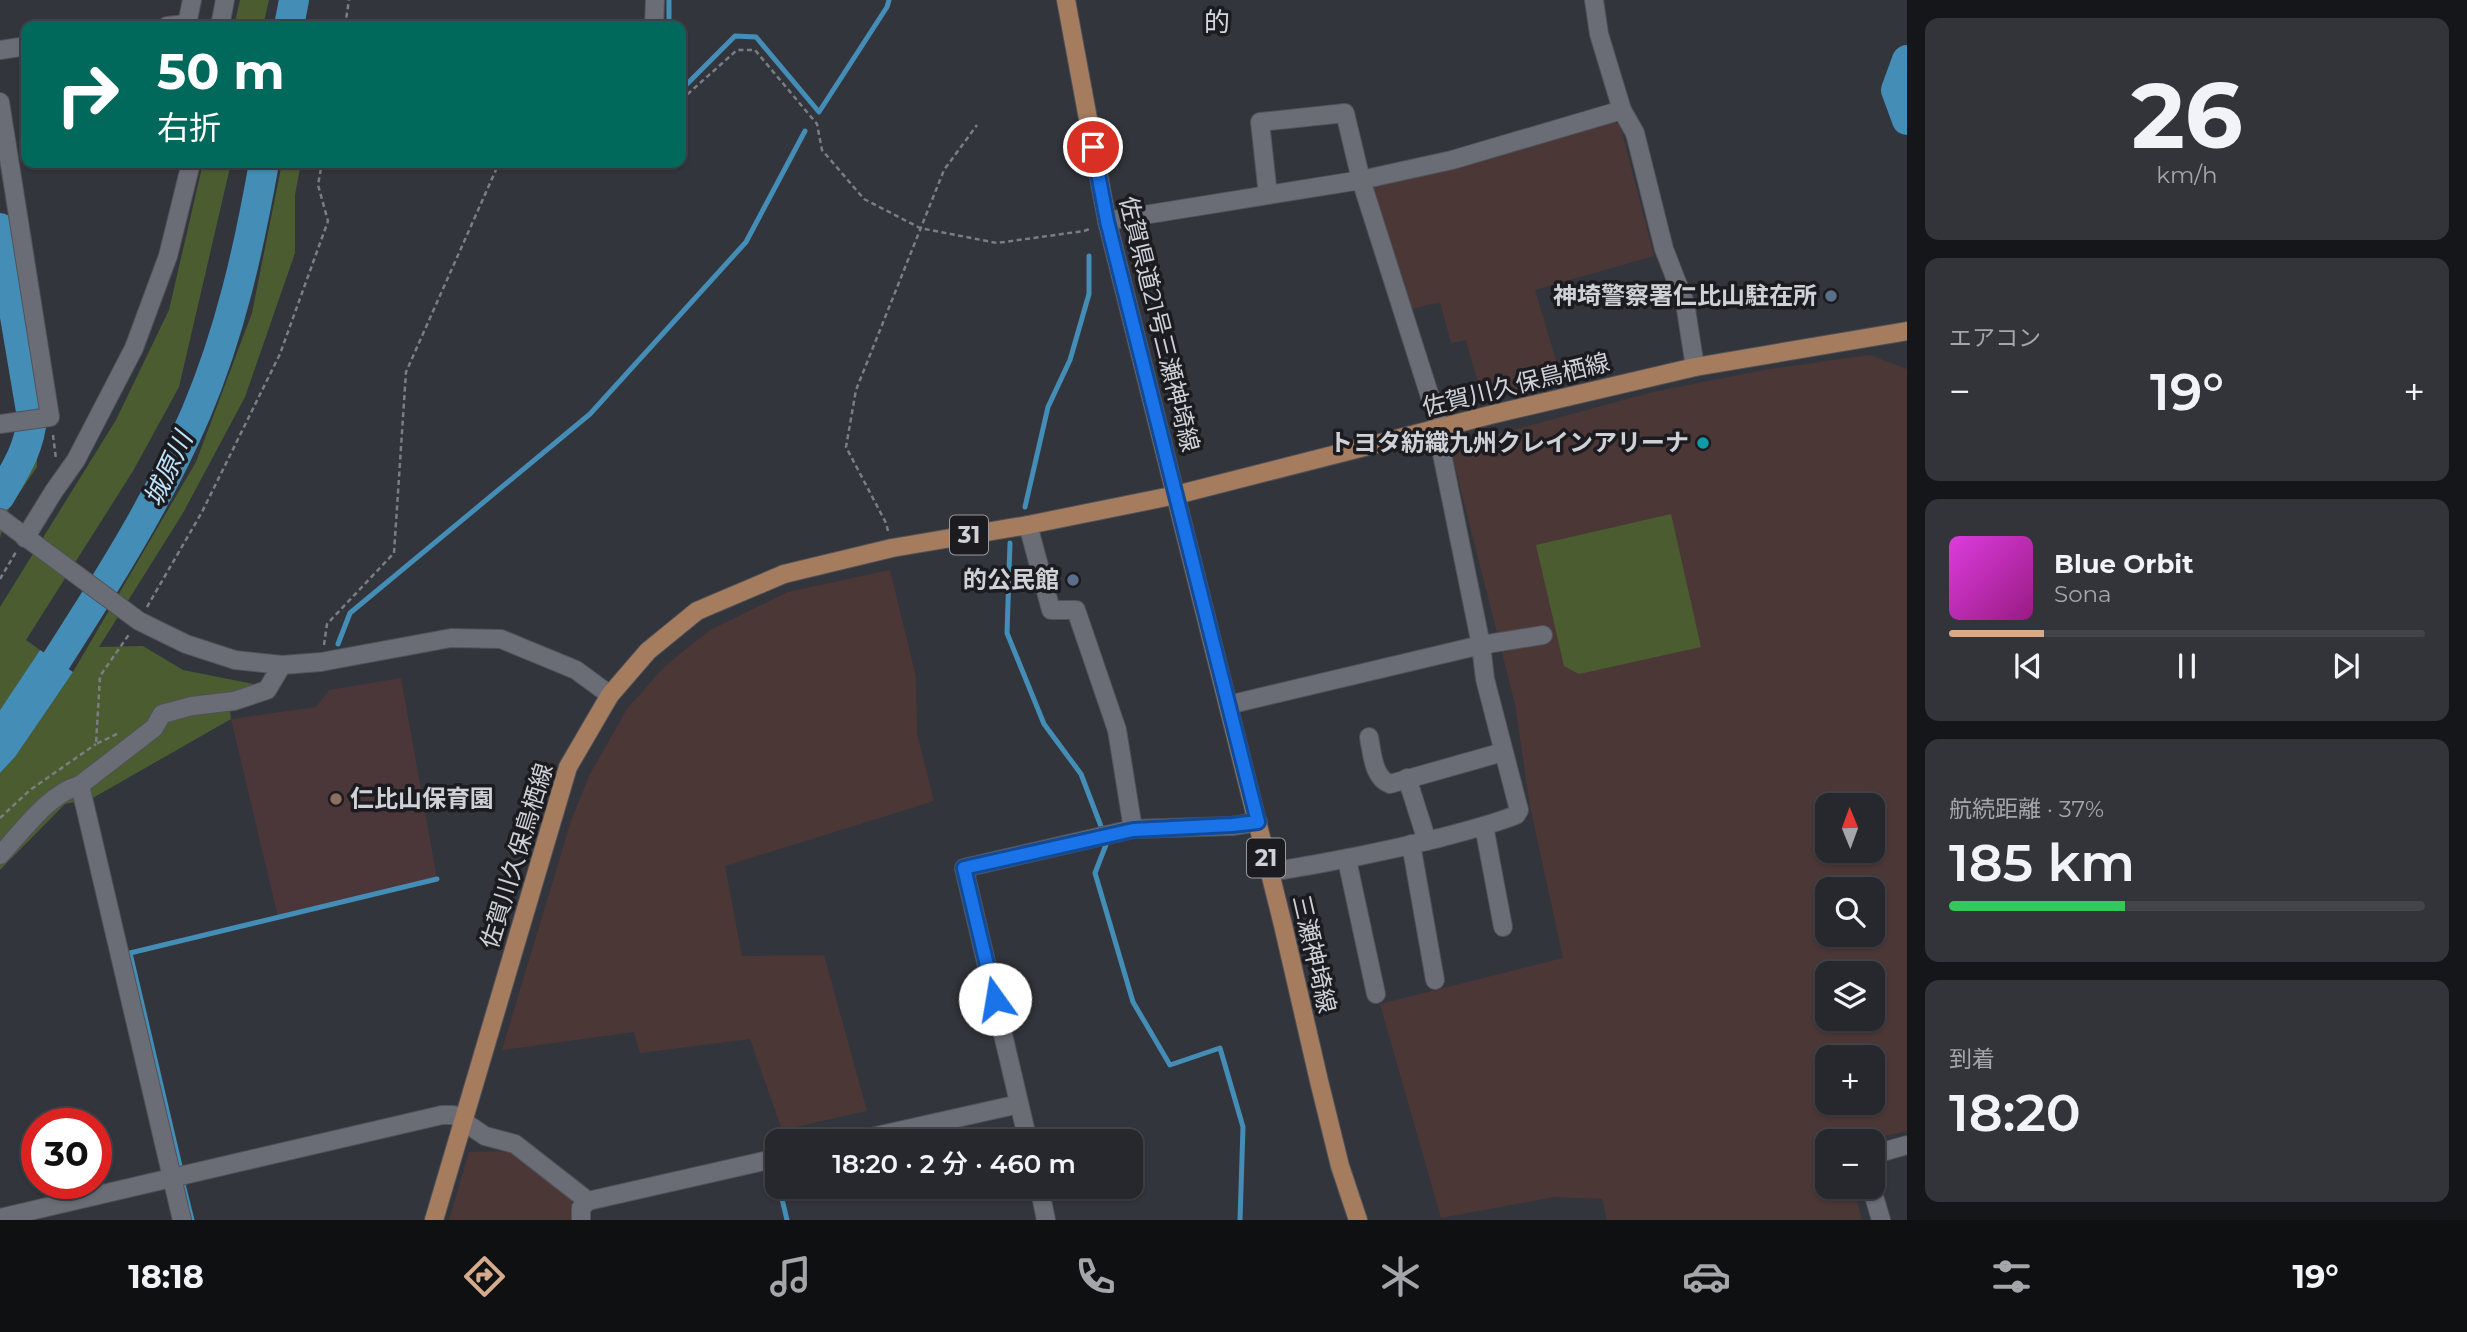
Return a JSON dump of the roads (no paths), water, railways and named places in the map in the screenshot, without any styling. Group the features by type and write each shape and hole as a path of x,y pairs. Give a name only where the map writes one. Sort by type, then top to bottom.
{"main road":[{"name":"佐賀県道21号三瀬神埼線","path":"1066,0 1107,221 1176,495"},
{"name":"佐賀川久保鳥栖線","path":"434,1220 568,767 610,695 648,651 697,611 784,574 892,548 1028,525 1176,495 1695,367 1907,331"},
{"name":"三瀬神埼線","path":"1176,495 1340,1166 1358,1220"}],"street":[{"path":"187,21 192,0"},
{"path":"221,21 226,0"},
{"path":"654,21 655,0"},
{"path":"1594,0 1598,34 1622,110 1635,133 1664,249 1685,303 1695,367"},
{"path":"0,50 21,47"},
{"path":"0,102 50,418 7,423"},
{"path":"1107,221 1362,180 1452,160 1622,110"},
{"path":"1268,195 1260,122 1345,113 1362,180 1440,428 1442,454 1481,645 1485,679 1519,810 1517,815 1484,826 1419,843 1348,860 1270,872"},
{"path":"25,538 76,460 138,337 168,256 190,168"},
{"path":"0,518 139,621 186,644 235,660 282,665 321,662 451,638 501,639 576,670 610,695"},
{"path":"1028,525 1051,610 1076,610 1117,730 1133,830"},
{"path":"1228,705 1481,645 1543,635"},
{"path":"0,855 52,801 80,785 154,729 162,714 192,706 234,701 267,690 282,665"},
{"path":"1369,737 1378,776 1382,781 1390,783 1503,751"},
{"path":"1407,778 1419,843 1435,980"},
{"path":"80,785 182,1220"},
{"path":"1025,1129 964,868 1133,830 1258,822"},
{"path":"1484,826 1503,927"},
{"path":"1348,860 1376,994"},
{"path":"908,1129 1019,1104"},
{"path":"0,1218 173,1180 442,1115 454,1115 485,1136 515,1144 587,1200"},
{"path":"1885,1151 1907,1145"},
{"path":"581,1220 581,1208 587,1200 765,1161"},
{"path":"1042,1199 1046,1220"},
{"path":"1875,1199 1881,1220"}],"water":[{"path":"40,650 73,672 15,757 0,773 0,710"}],"waterway":[{"name":"城原川","path":"290,21 294,0"},
{"path":"669,0 669,21"},
{"path":"686,85 735,36 756,37 819,112 889,0"},
{"path":"1907,60 1896,90 1907,120"},
{"path":"338,644 350,613 590,414 746,242 805,131"},
{"name":"城原川","path":"0,745 115,567 184,440 208,383 229,321 263,168"},
{"path":"0,228 32,417 25,449 0,496"},
{"path":"1025,507 1048,407 1070,360 1089,294 1089,256"},
{"path":"1010,543 1007,633 1044,724 1081,774 1107,842 1095,873 1133,1002 1170,1065 1220,1048 1243,1127 1240,1220"},
{"path":"180,1166 130,953 437,879"},
{"path":"183,1184 192,1220"},
{"path":"782,1199 787,1220"}],"place":[{"name":"神埼警察署仁比山駐在所","path":"1831,296"},
{"name":"トヨタ紡織九州クレインアリーナ","path":"1703,443"},
{"name":"的公民館","path":"1073,580"},
{"name":"仁比山保育園","path":"336,799"}],"district":[{"name":"的","path":"1217,22"}]}
